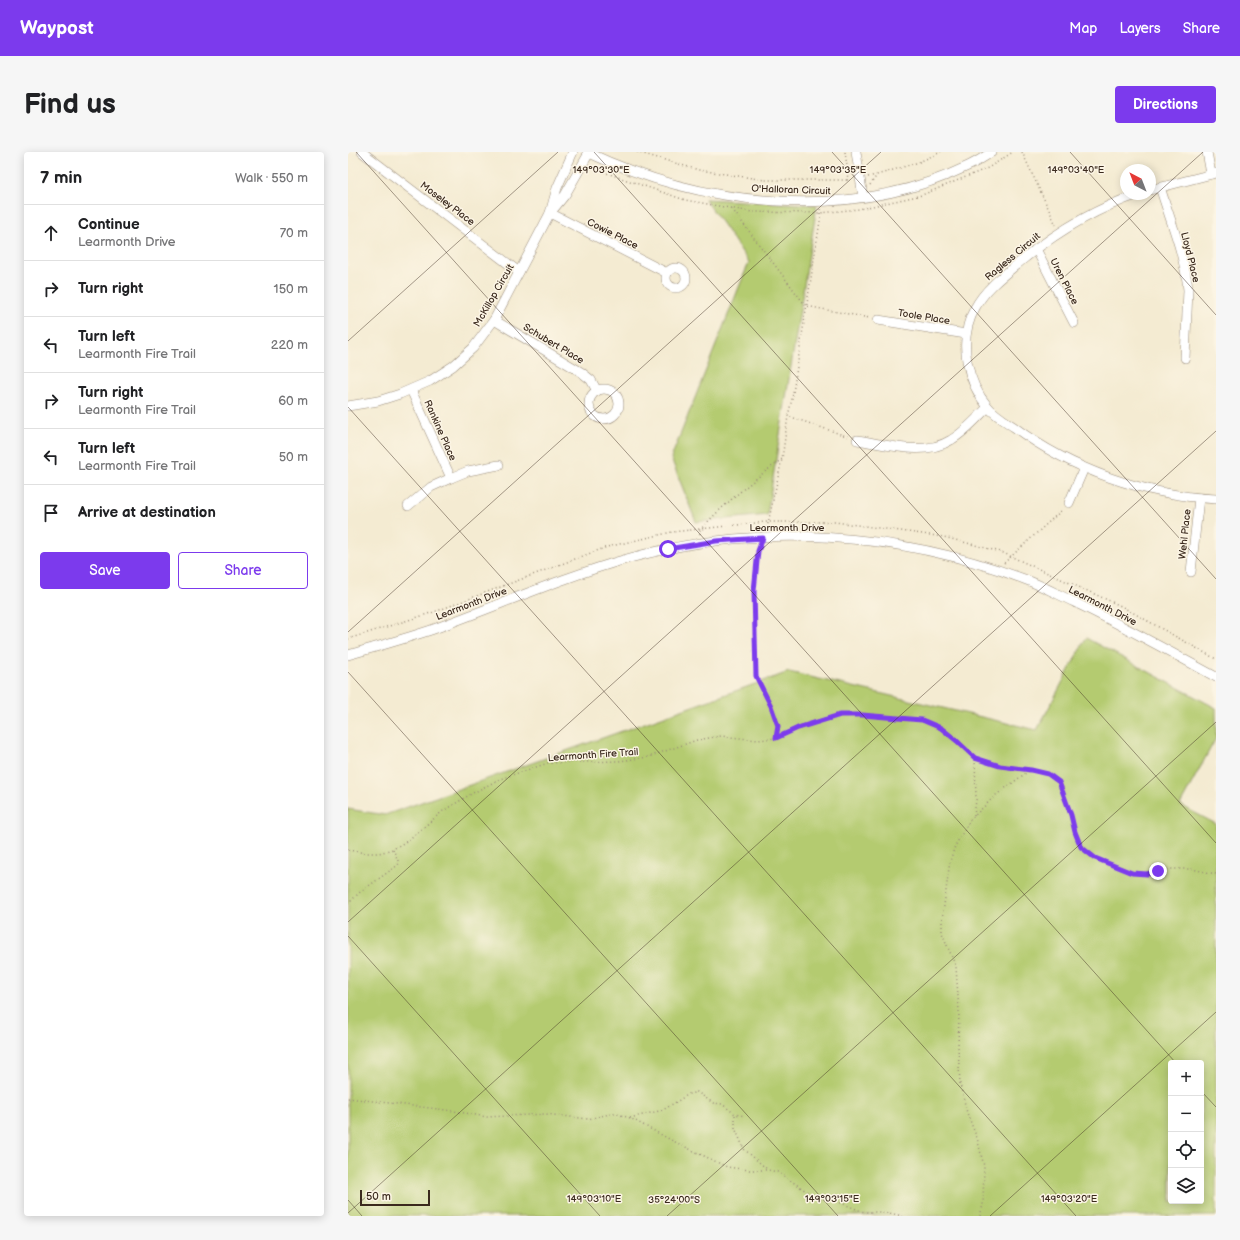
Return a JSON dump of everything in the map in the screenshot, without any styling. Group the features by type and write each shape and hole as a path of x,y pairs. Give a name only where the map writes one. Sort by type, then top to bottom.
{"street":[{"name":"Moseley Place","path":"362,152 519,272"},
{"name":"McKillop Circuit","path":"348,406 378,401 411,390 430,381 453,366 473,348 494,320 550,213 557,188 573,152"},
{"name":"McKillop Circuit","path":"550,213 565,195 588,152"},
{"name":"O'Halloran Circuit","path":"588,152 654,178 707,192 760,200 822,202 883,195 918,186 969,166 992,152"},
{"path":"856,152 863,197"},
{"path":"1156,188 1214,174 1207,152"},
{"name":"Lloyd Place","path":"1160,187 1187,280 1188,290 1185,358"},
{"name":"Ragless Circuit","path":"1123,200 1094,212 1059,233 1005,274 985,293 975,308 966,334 966,353 969,372 977,390 988,407 1025,435 1054,453 1084,468 1113,479 1141,487 1199,498 1216,499"},
{"name":"Cowie Place","path":"550,213 667,273"},
{"name":"Uren Place","path":"1036,249 1074,323"},
{"name":"Schubert Place","path":"494,320 581,372 591,380 597,391"},
{"name":"Toole Place","path":"878,320 966,334"},
{"name":"Rankine Place","path":"411,390 451,478"},
{"path":"858,440 908,448 931,448 952,440 988,407"},
{"path":"408,506 430,487 468,470 499,465"},
{"path":"1069,503 1084,468"},
{"name":"Wehl Place","path":"1191,572 1199,498"},
{"name":"Learmonth Drive","path":"348,655 433,629 601,566 668,549 702,544 799,536 878,542 928,550 997,570 1037,584 1099,614 1216,677"}],"path":[{"path":"637,152 699,170 765,180 847,180"},
{"path":"863,197 877,175 919,162 941,152"},
{"path":"1022,152 1059,233"},
{"path":"776,738 778,726 771,706 756,676 754,591 758,551 768,522 782,459 822,202"},
{"path":"732,209 806,306 878,320"},
{"path":"788,416 858,440"},
{"path":"702,544 699,531 727,502 749,483 782,459"},
{"path":"997,570 1069,503"},
{"path":"348,638 434,612 607,547 672,532 768,522 835,522 944,537 1001,552 1121,606 1216,659"},
{"name":"Learmonth Fire Trail","path":"348,850 366,853 379,853 393,849 442,811 471,794 500,779 548,763 620,761 648,757 697,740 721,736 758,740 776,738 798,728 840,715 870,715 922,720 941,728 975,758 1000,766 1048,774 1059,782 1081,847 1095,858 1132,873 1147,874 1170,869 1191,870 1216,874"},
{"path":"973,817 976,800 975,758"},
{"path":"980,1216 983,1205 984,1166 977,1138 967,1113 960,1084 958,1047 959,1012 956,967 942,933 942,920 950,861 955,846 970,820 996,795 1031,770"},
{"path":"348,904 359,893 399,863 393,849"},
{"path":"630,1118 663,1110 689,1094 698,1092 713,1103 722,1104 735,1114 745,1116"},
{"path":"348,1098 454,1111 487,1117 546,1114 588,1119 614,1113 630,1118 727,1167 778,1172 818,1199 836,1201 864,1212 884,1212 903,1216"},
{"path":"735,1114 735,1128 744,1149 768,1170"}],"green space":[{"path":"705,199 817,205 767,515 696,522 671,458 749,262"},
{"path":"1086,638 1216,708 1216,738 1180,805 1216,824 1216,1216 348,1216 348,809 385,815 789,672 1037,730"}],"route":[{"path":"668,549 716,541 763,538 758,551 754,591 756,676 771,706 778,726 776,738 798,728 840,715 862,715 922,720 941,728 975,758 1000,766 1048,774 1059,782 1063,790 1075,832 1081,847 1095,858 1132,873 1147,874 1158,871"}]}
